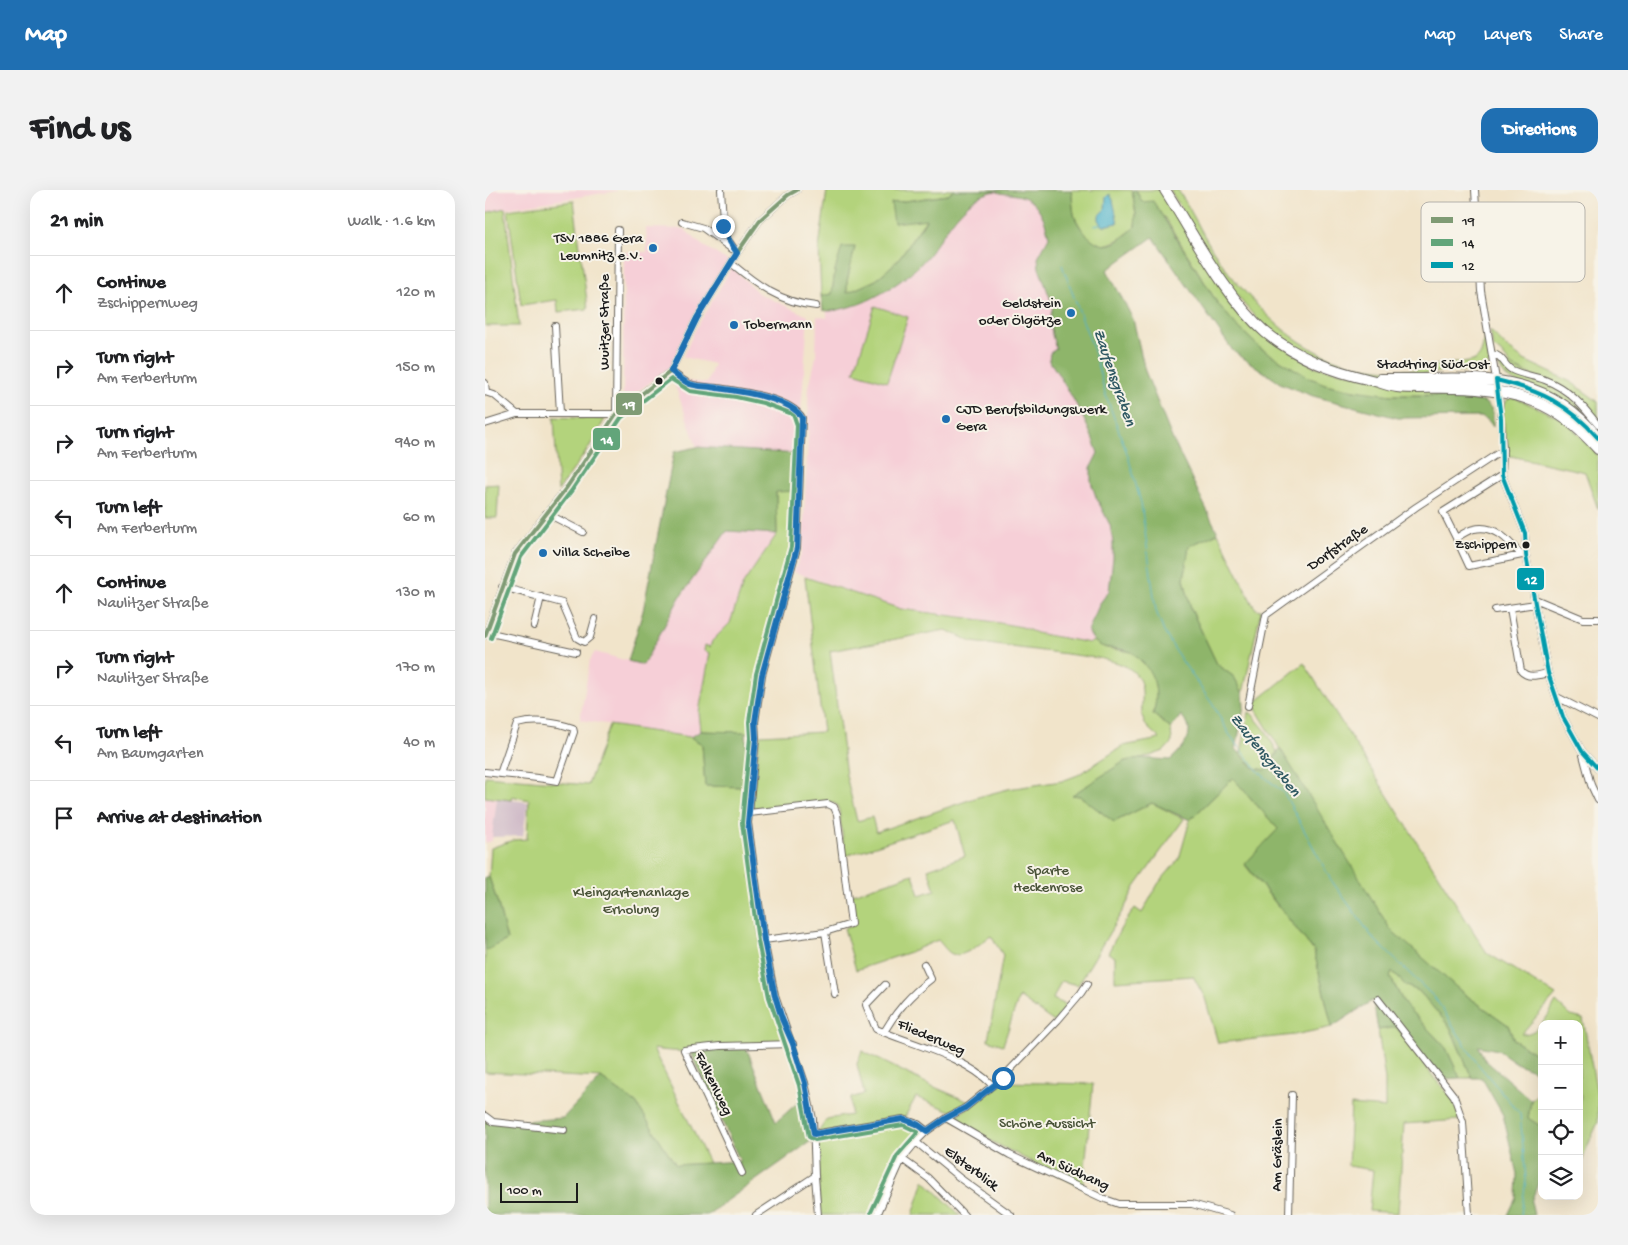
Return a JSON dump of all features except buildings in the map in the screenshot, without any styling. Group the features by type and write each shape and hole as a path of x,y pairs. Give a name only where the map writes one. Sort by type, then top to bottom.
{"main road":[{"name":"Stadtring Süd-Ost","path":"1165,190 1227,288 1247,313 1265,332 1298,355 1315,364 1396,387 1455,388 1498,392 1521,397 1562,415 1587,436 1598,450"},
{"name":"Stadtring Süd-Ost","path":"1369,380 1467,377 1496,380 1548,396 1572,412 1598,438"}],"street":[{"path":"721,190 725,234 737,253"},
{"path":"576,652 486,634 515,554 588,457 616,414 671,371 697,318 737,253 760,220 788,195 797,190"},
{"path":"682,222 703,228 737,253"},
{"name":"Wuitzer Straße","path":"616,414 618,230"},
{"path":"731,263 767,291 789,300 815,306"},
{"path":"1480,282 1498,392 1503,450 1502,475 1525,533 1523,555 1535,602 1548,673 1563,717 1582,751 1598,769"},
{"path":"555,326 560,412"},
{"path":"1492,354 1498,354 1511,369 1544,380 1569,393 1582,405 1598,425"},
{"path":"671,371 692,385 765,397 793,407 802,418 797,548 762,675 755,722 756,738 749,813 750,837 764,940 778,1004 805,1083 814,1134 818,1215"},
{"path":"485,383 486,392 494,395 517,414"},
{"path":"485,424 517,414 560,412 616,414"},
{"name":"Dorfstraße","path":"1247,706 1265,615 1416,508 1503,450"},
{"path":"1502,475 1443,512 1469,566 1523,555"},
{"path":"546,513 583,532"},
{"path":"1456,538 1473,528 1486,528 1501,534 1523,555"},
{"path":"502,587 562,603 580,641 584,642 590,637 595,619"},
{"path":"534,626 541,597"},
{"path":"1495,610 1535,602 1583,619 1598,619"},
{"path":"1510,608 1521,671 1524,674 1533,676 1548,673"},
{"path":"1557,697 1598,718"},
{"path":"485,772 501,774 557,780 574,732 573,728 565,725 528,721 517,724 501,774"},
{"path":"1582,751 1591,784 1598,800"},
{"path":"749,813 828,804 834,807 837,814 848,895 851,924 825,932 764,940"},
{"path":"825,932 835,994"},
{"name":"Fliederweg","path":"884,1032 894,1015 911,994 931,978 924,964"},
{"path":"877,1215 902,1159 916,1142 927,1131 965,1108 1003,1078 1058,1020 1087,984"},
{"name":"Fliederweg","path":"885,985 866,1005 876,1029 955,1060 987,1079 992,1085"},
{"path":"1378,998 1454,1096 1463,1122 1469,1215"},
{"name":"Falkenweg","path":"742,1173 683,1050 720,1046 793,1044"},
{"name":"Am Gräslein","path":"1289,1215 1292,1095"},
{"path":"485,1116 493,1122 565,1130"},
{"name":"Am Südhang","path":"946,1118 1010,1155 1119,1204 1191,1204 1230,1215"},
{"path":"814,1134 903,1119 917,1124 927,1131"},
{"name":"Elsterblick","path":"916,1142 961,1179 1011,1215"},
{"path":"902,1159 928,1178 964,1215"},
{"path":"756,1215 815,1176"}],"shaded area":[{"path":"485,190 617,190 617,191 485,213"},
{"name":"CJD Berufsbildungswerk Gera","path":"996,191 1001,194 1015,194 1028,198 1038,209 1046,224 1049,237 1038,257 1039,268 1053,306 1050,319 1056,349 1049,360 1075,400 1098,453 1091,467 1104,512 1110,525 1113,558 1109,591 1100,603 1088,630 1093,641 1091,643 1036,633 1022,627 965,617 901,609 794,572 802,552 803,542 809,387 816,357 817,316 827,318 827,311 859,305 876,297 925,259 967,205 980,196"},
{"path":"646,228 684,229 702,245 728,261 687,329 670,368 623,402 624,252 647,252"},
{"path":"732,267 758,293 808,316 798,454 697,447 673,380 707,383 714,364 683,357 694,332"},
{"path":"727,531 777,534 743,584 730,623 712,641 710,647 705,645 710,652 699,712 701,731 690,737 580,720 590,660 595,652 643,665 680,598"},
{"path":"485,797 497,798 492,841 485,843"},
{"path":"497,798 528,802 523,836 492,837"}],"green space":[{"path":"827,190 954,190 948,195 891,203 927,218 897,261 876,280 847,293 847,281 855,247 835,270 832,294 821,296 819,248"},
{"path":"954,190 1071,190 1074,214 1084,232 1093,240 1106,245 1117,242 1135,227 1136,214 1132,190 1136,190 1142,202 1153,201 1218,304 1260,348 1308,377 1325,384 1392,395 1448,396 1484,402 1491,408 1493,427 1488,420 1481,417 1398,418 1313,396 1280,383 1233,351 1153,237 1107,270 1133,319 1145,371 1172,438 1218,533 1189,546 1184,579 1191,609 1217,664 1234,677 1243,693 1244,707 1236,749 1254,768 1266,770 1280,748 1390,929 1463,993 1508,1025 1514,1040 1538,1055 1538,1072 1518,1064 1498,1050 1478,1046 1485,1060 1531,1100 1528,1118 1538,1124 1538,1184 1531,1202 1534,1215 1508,1215 1516,1198 1517,1174 1503,1115 1482,1078 1472,1078 1450,1027 1419,991 1406,986 1392,971 1390,977 1405,1005 1446,1048 1460,1078 1443,1079 1396,1027 1378,1030 1373,1000 1332,1027 1314,951 1245,864 1278,829 1233,778 1190,820 1152,803 1114,822 1080,796 1072,795 1125,761 1140,758 1170,760 1184,745 1189,735 1189,730 1181,715 1171,729 1153,714 1156,692 1153,678 1136,655 1124,650 1101,646 1092,638 1088,631 1100,603 1109,591 1113,542 1110,525 1091,482 1091,467 1098,453 1077,405 1049,360 1050,353 1056,349 1050,319 1053,306 1039,268 1038,257 1049,237 1039,210 1029,200 1013,194 996,191 984,195 973,201 955,218 926,258 902,280 862,303 838,310 823,310 821,296 832,294 835,270 842,247 855,247 847,281 847,293 876,280 897,261 927,219 894,223 891,203 948,195"},
{"path":"1071,190 1132,190 1136,214 1135,227 1113,242 1099,245 1092,242 1086,237 1075,218"},
{"path":"1136,190 1162,190 1237,307 1312,366 1461,394 1461,399 1431,395 1370,393 1325,384 1308,377 1260,348 1218,304 1165,218 1142,202"},
{"path":"1170,190 1178,190 1216,255 1228,272 1264,313 1282,329 1320,353 1363,367 1387,370 1413,370 1474,360 1481,352 1484,332 1491,363 1489,363 1486,371 1481,372 1439,370 1439,372 1415,375 1390,375 1365,373 1341,368 1317,360 1295,349 1275,336 1257,319 1232,289 1210,257"},
{"path":"574,201 588,309 558,312 557,300 521,305 508,210"},
{"path":"505,208 519,326 485,326 485,213"},
{"path":"875,306 908,317 887,382 854,372"},
{"path":"1490,330 1506,347 1524,360 1571,382 1596,400 1598,402 1598,421 1570,391 1513,367 1500,351 1493,348"},
{"path":"1496,358 1571,397 1598,427 1598,433 1583,418 1506,377"},
{"path":"1515,398 1563,419 1594,450 1598,456 1598,509 1585,472 1506,455 1503,407 1508,399"},
{"path":"554,417 605,419 588,449 558,491"},
{"path":"697,447 798,454 794,491 776,492 777,534 727,531 680,597 643,665 628,661 643,611 674,452"},
{"path":"499,484 497,518 485,518 485,485"},
{"path":"776,491 794,491 792,555 759,680 752,733 701,731 699,712 710,653 704,651 705,645 710,647 712,641 730,623 743,584 777,534"},
{"path":"1218,533 1252,603 1256,609 1261,610 1243,693 1234,677 1217,664 1191,609 1184,579 1189,546"},
{"name":"Sparte Heckenrose","path":"805,577 901,609 1022,627 1036,633 1090,643 1093,641 1106,648 1132,652 1147,666 1154,679 1157,700 1153,714 1171,729 1172,742 1164,751 1125,761 1073,795 1080,796 1114,822 1152,803 1184,819 1135,887 1078,985 1061,981 1053,999 1066,1005 1054,1022 1019,997 1003,1045 988,1040 1003,955 991,936 962,954 950,953 938,940 910,952 856,970 844,928 853,926 850,899 853,894 913,874 919,895 935,890 928,869 965,856 955,820 845,856 839,810 836,804 830,802 758,810 754,808 752,803 760,735 823,732","holes":["946,630 972,642 1098,658 1113,661 1127,667 1133,671 1141,683 1144,722 1160,739 1123,746 1078,775 1062,781 1008,789 978,797 876,832 872,817 857,821 846,775 830,651"]},
{"path":"1304,663 1487,953 1556,995 1521,1034 1538,1028 1538,1055 1514,1040 1508,1025 1463,993 1391,931 1253,704"},
{"path":"1249,712 1266,731 1277,752 1266,770 1254,768 1241,753"},
{"name":"Kleingartenanlage Erholung","path":"609,725 690,737 702,744 705,786 749,787 745,822 752,872 750,877 759,914 757,924 771,999 786,1042 686,1052 653,1049 709,1163 676,1165 636,1103 601,1078 485,1072 485,951 507,940 489,877 491,848 513,840 527,839 529,800 512,796 511,800 485,797 485,776 588,785"},
{"path":"701,731 746,732 749,787 705,786 702,744 690,737"},
{"path":"1233,778 1278,829 1245,865 1314,951 1332,1027 1294,1035 1218,1043 1205,998 1193,976 1115,981 1115,957 1108,953 1121,928 1135,908 1142,913 1158,884 1179,859 1190,820"},
{"path":"489,877 507,940 485,951 485,879"},
{"path":"1392,971 1406,986 1419,991 1450,1027 1472,1078 1460,1078 1446,1048 1405,1005 1390,976"},
{"path":"1556,1002 1571,1016 1583,1019 1598,1099 1598,1122 1583,1159 1583,1020 1544,1020"},
{"path":"1396,1027 1435,1079 1453,1099 1460,1120 1404,1124 1398,1213 1369,1211 1373,1170 1348,1166 1351,1105 1385,1108 1385,1080 1378,1030"},
{"path":"727,1047 746,1047 776,1122 804,1097 812,1131 811,1141 707,1215 485,1215 485,1121 498,1123 563,1118 601,1078 636,1103 676,1165 740,1161 691,1052"},
{"path":"862,1051 969,1102 951,1111 916,1097 902,1122 916,1127 919,1134 900,1158 874,1215 820,1215 815,1137 827,1119 851,1115 851,1098 864,1094 857,1064"},
{"name":"Schöne Aussicht","path":"1002,1082 1093,1084 1083,1188 977,1134 953,1119"},
{"path":"1538,1094 1538,1125 1528,1119 1531,1100"},
{"path":"924,1180 960,1215 913,1215"}],"water":[{"path":"1110,194 1118,223 1103,226 1099,220 1099,215 1105,209 1106,197"}],"waterway":[{"path":"1094,226 1100,224"},
{"name":"Zaufensgraben","path":"1062,265 1093,348 1105,393 1128,456 1141,503 1156,611 1164,632 1213,705 1229,734 1259,772 1284,793 1331,880 1373,938 1435,998 1477,1063 1520,1114 1526,1179 1521,1215"}],"transit line":[{"name":"19","path":"485,636 515,554 567,487 616,414 671,371 697,318 737,253 760,220 788,195 797,190"},
{"name":"14","path":"491,638 521,557 572,490 621,418 671,379 690,391 736,397 763,403 794,416 797,425 791,547 756,674 749,722 750,738 742,823 758,941 769,997 799,1085 809,1137 815,1140 903,1125 918,1132 897,1156 871,1212"},
{"name":"12","path":"1496,380 1501,418 1502,475 1525,533 1526,555 1548,673 1563,717 1582,751 1598,769"},
{"name":"12","path":"1496,380 1526,388 1552,400 1576,416 1598,438"}],"place":[{"name":"TSV 1886 Gera Leumnitz e.V.","path":"653,248"},
{"name":"Geldstein oder Ölgötze","path":"1071,313"},
{"name":"Tobermann","path":"734,325"},
{"name":"CJD Berufsbildungswerk Gera","path":"946,419"},
{"name":"Zschippern","path":"1526,545"},
{"name":"Villa Scheibe","path":"543,553"}],"route":[{"path":"723,226 725,234 737,253 697,318 671,371 692,385 765,397 793,407 802,418 797,548 762,675 755,722 756,738 748,823 764,940 775,996 805,1083 813,1119 814,1134 903,1119 917,1124 927,1131 965,1108 1003,1078"}]}
